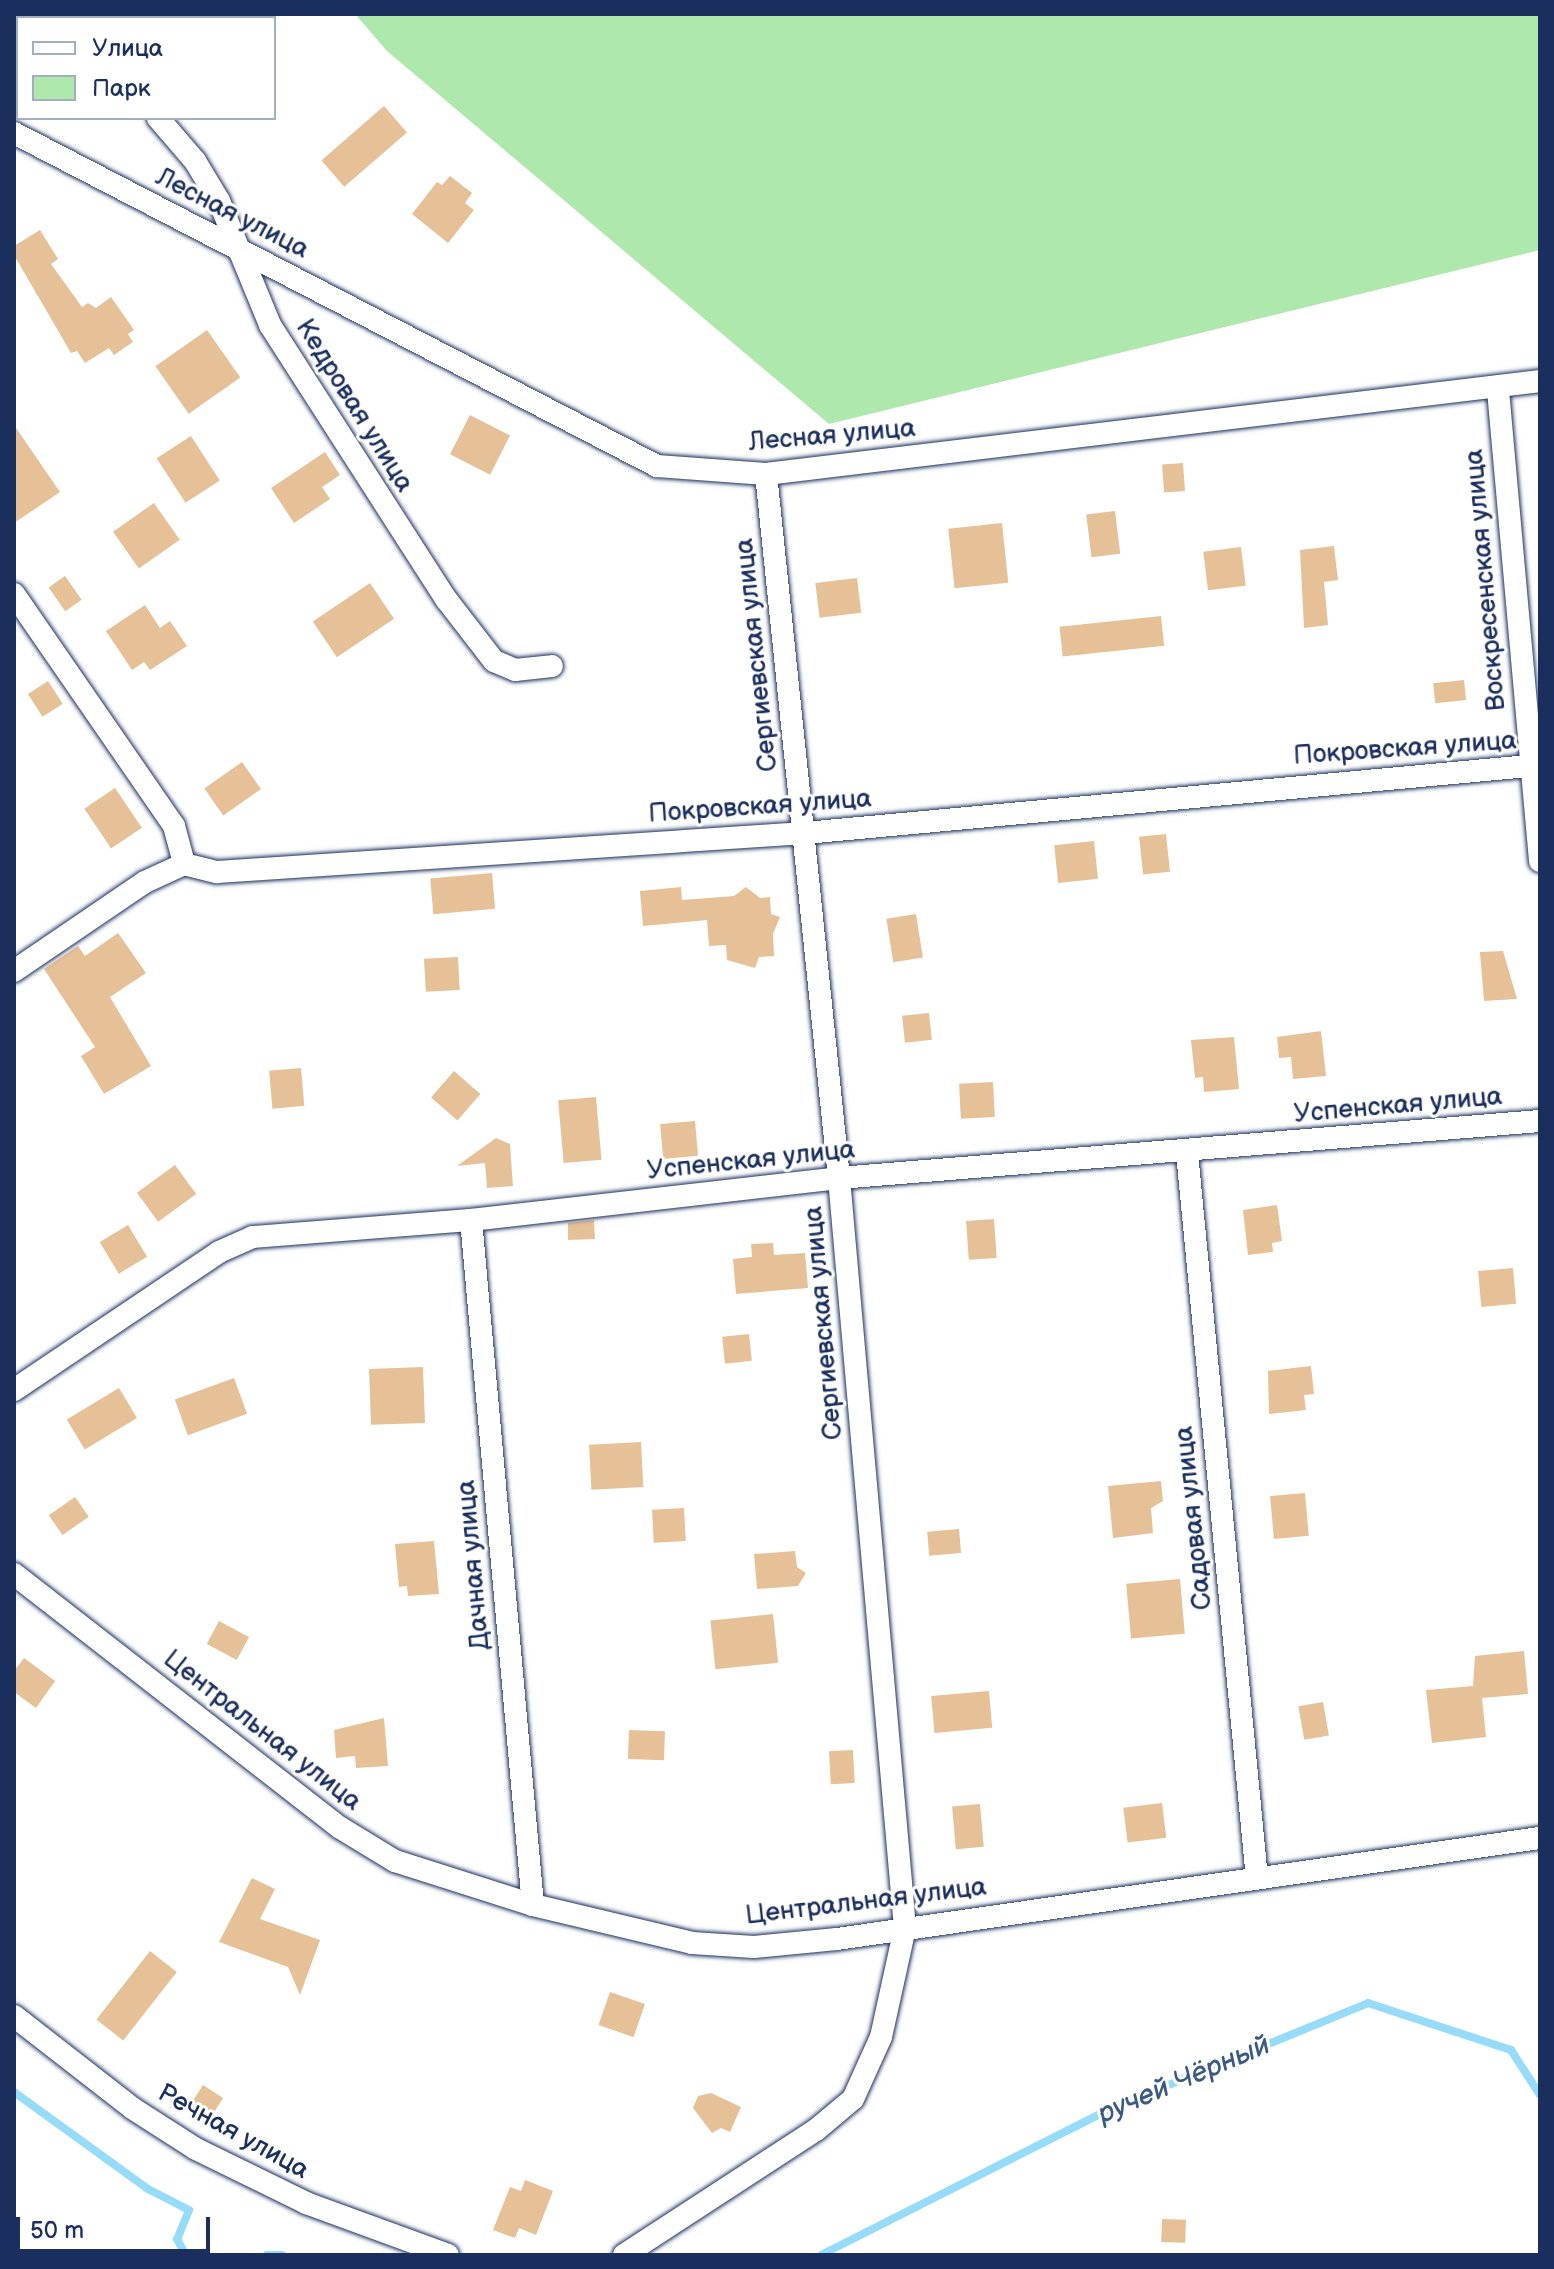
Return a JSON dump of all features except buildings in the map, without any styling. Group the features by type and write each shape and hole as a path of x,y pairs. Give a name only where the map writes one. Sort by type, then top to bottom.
{"street":[{"name":"Кедровая улица","path":"160,120 195,161 219,201 235,247 270,325 446,599 494,661 515,670 552,666"},
{"name":"Лесная улица","path":"14,133 657,466 766,474 1498,390 1540,381"},
{"name":"Воскресенская улица","path":"1498,390 1535,766 1540,861"},
{"name":"Сергиевская улица","path":"766,474 839,1178 905,1928"},
{"path":"14,594 174,826 184,864 145,882 14,971"},
{"name":"Покровская улица","path":"184,864 217,872 805,833 1429,771 1535,766"},
{"name":"Успенская улица","path":"14,1390 219,1252 253,1237 471,1220 839,1178 1187,1153 1540,1121"},
{"name":"Садовая улица","path":"1187,1153 1257,1879"},
{"name":"Дачная улица","path":"471,1220 533,1905"},
{"name":"Центральная улица","path":"14,1574 339,1827 395,1861 533,1905 692,1943 754,1947 1540,1838"},
{"path":"624,2255 816,2130 853,2099 881,2037 905,1928"},
{"name":"Речная улица","path":"14,2016 132,2108 238,2173 448,2255"}],"green space":[{"path":"355,14 1540,14 1540,250 829,424 387,51"}],"waterway":[{"name":"ручей Чёрный","path":"821,2255 1110,2109 1368,2003 1511,2050 1540,2095"},
{"name":"ручей Чёрный","path":"14,2092 148,2189 189,2210 177,2239 186,2255"},
{"name":"ручей Чёрный","path":"267,2255 282,2255"}]}
